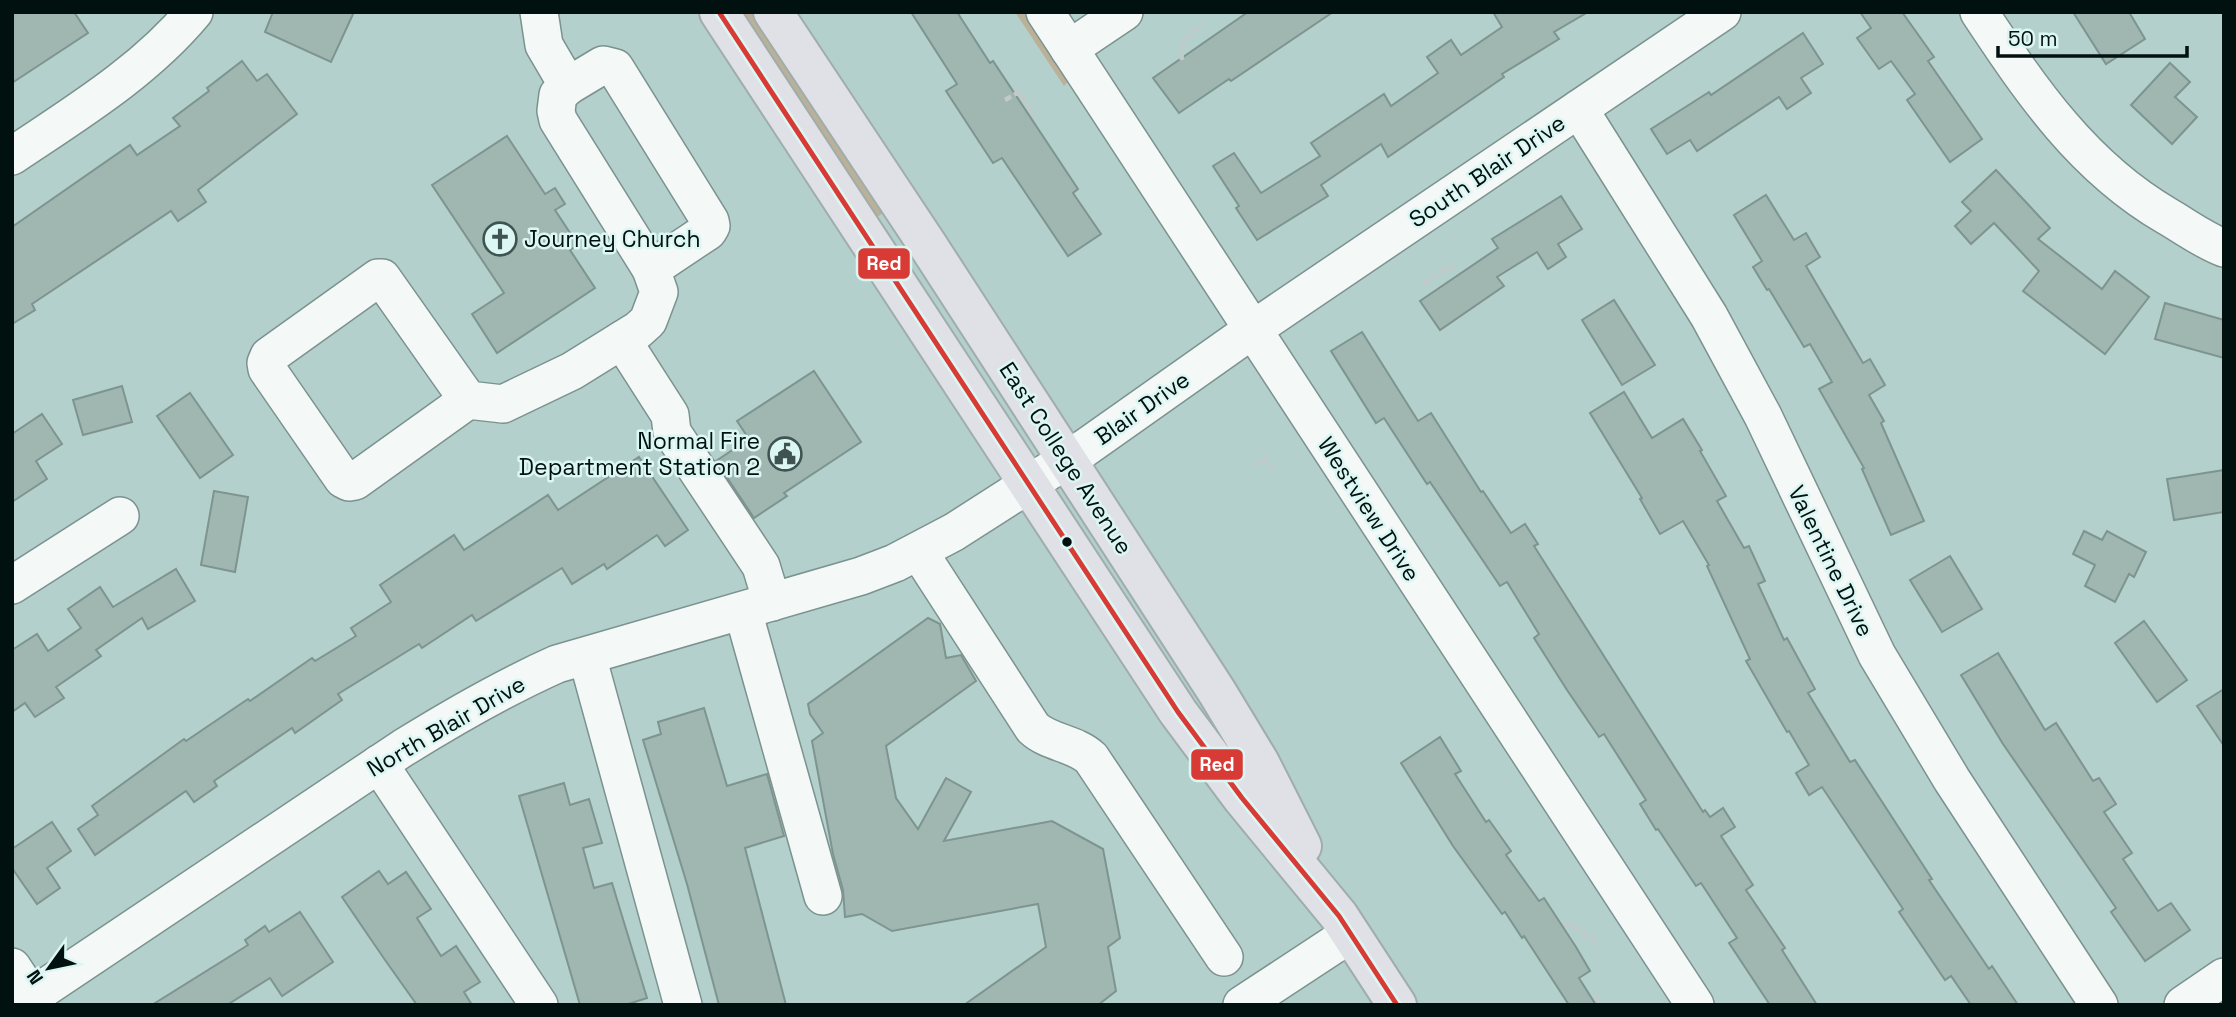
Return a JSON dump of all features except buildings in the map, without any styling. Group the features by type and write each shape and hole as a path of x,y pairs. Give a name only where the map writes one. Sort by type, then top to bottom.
{"main road":[{"name":"East College Avenue","path":"719,12 1178,712 1242,798 1344,925 1397,1005"},
{"name":"East College Avenue","path":"773,12 1217,692 1260,764 1344,925"}],"street":[{"path":"12,156 123,80 178,32 194,12"},
{"path":"539,12 544,45 568,86"},
{"name":"Westview Drive","path":"1045,12 1695,1005"},
{"path":"1069,49 1124,12"},
{"name":"South Blair Drive","path":"1252,330 1723,12"},
{"path":"1979,12 2052,116 2092,160 2146,204 2224,248"},
{"path":"468,400 382,278 378,278 268,356 265,362 267,369 343,480 349,482 468,400 502,404 572,371 648,321 659,292 651,269 558,120 556,111 558,95 603,65 615,68 710,221 708,231 651,269"},
{"name":"Valentine Drive","path":"1579,109 1715,327 1763,416 1877,655 1952,780 2099,1005"},
{"name":"Blair Drive","path":"1029,484 1252,330"},
{"path":"622,340 670,415 672,432 761,566 758,607 823,896"},
{"name":"North Blair Drive","path":"25,993 461,711 510,685 557,664 861,576 919,551 954,532 1029,484"},
{"path":"12,585 120,516"},
{"path":"919,551 1033,728 1040,734 1084,752 1091,758 1224,957"},
{"path":"587,656 683,1005"},
{"path":"379,764 539,1005"},
{"path":"1242,1005 1344,925"},
{"path":"2183,1005 2224,977"}],"path":[{"path":"1182,60 1181,48 1184,41 1203,24"},
{"path":"1005,100 1019,93 1035,117"},
{"path":"1423,284 1449,266 1456,271"},
{"path":"1255,464 1265,458 1275,474"},
{"path":"1565,926 1570,923 1592,939 1598,948"},
{"path":"1596,996 1602,1005"}],"shaded area":[{"path":"735,12 754,12 885,212 877,217 840,171"},
{"path":"1015,12 1023,12 1068,81 1064,86"}],"transit line":[{"name":"Red","path":"719,12 1178,712 1242,798 1339,916 1397,1005"}],"place":[{"name":"Journey Church","path":"500,239"},
{"name":"Normal Fire Department Station 2","path":"785,454"}]}
